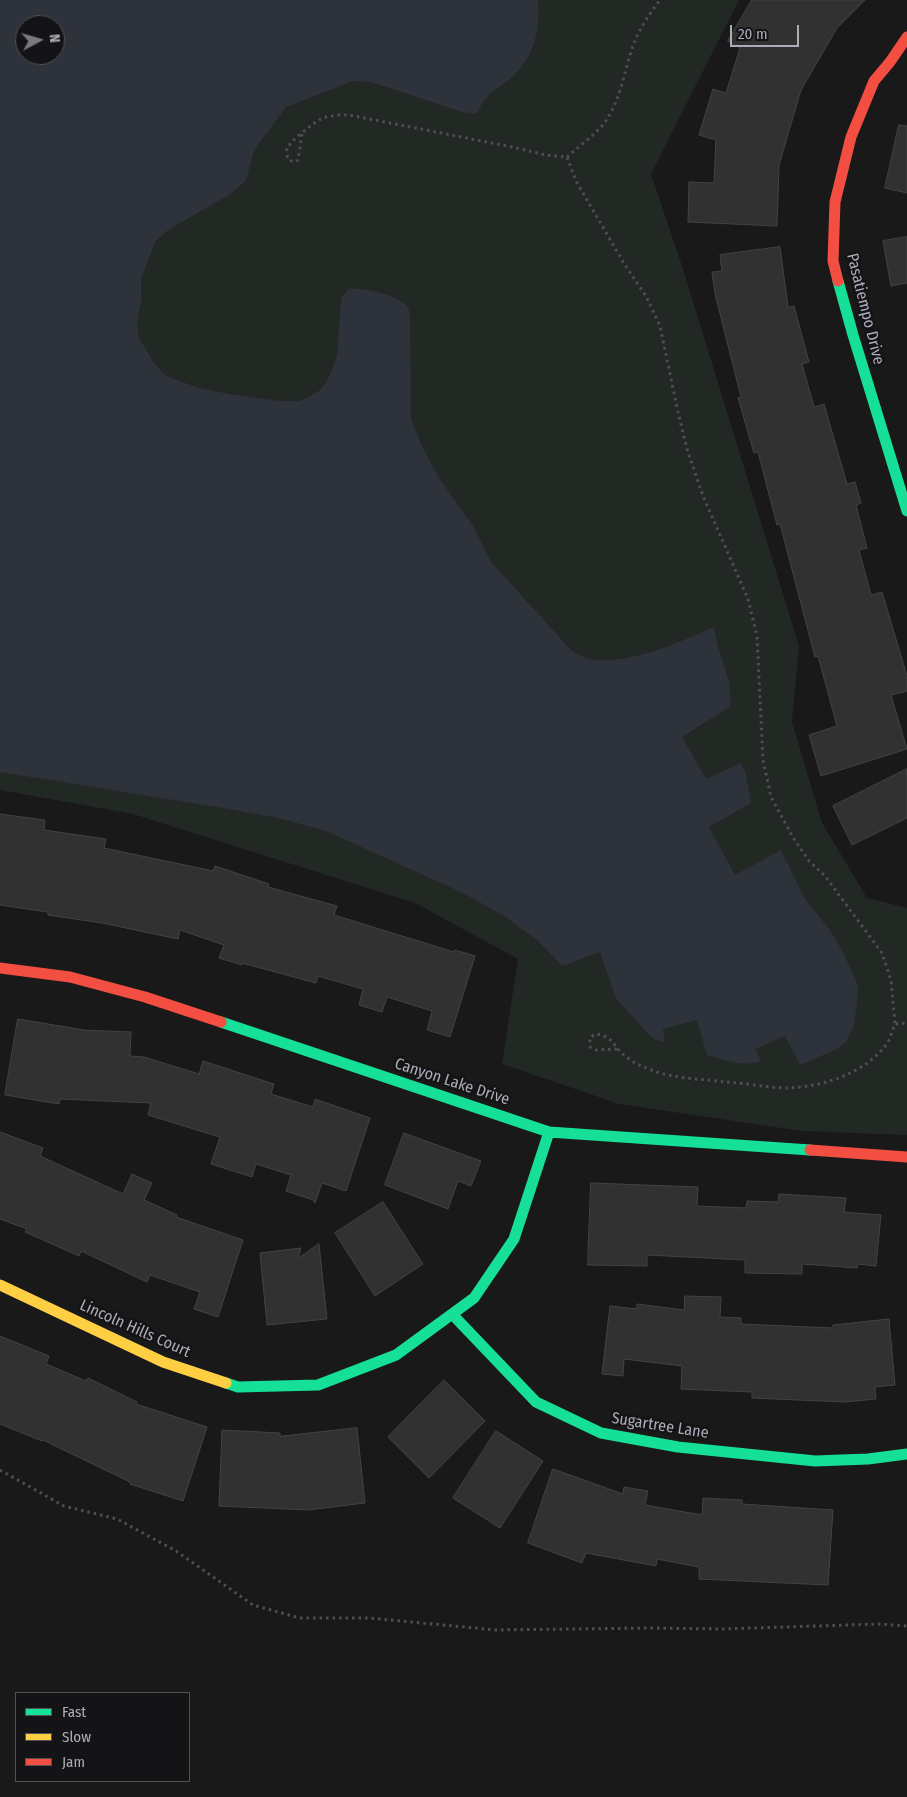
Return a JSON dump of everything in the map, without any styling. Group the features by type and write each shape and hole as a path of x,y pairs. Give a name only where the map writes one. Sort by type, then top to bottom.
{"street":[{"name":"Pasatiempo Drive","path":"907,37 874,81 850,137 835,202 833,261 853,335 907,511"},
{"name":"Canyon Lake Drive","path":"0,968 70,977 145,997 549,1132 907,1157"},
{"name":"Lincoln Hills Court","path":"0,1285 163,1362 238,1387 318,1385 396,1355 474,1298 514,1239 549,1132"},
{"name":"Sugartree Lane","path":"452,1314 536,1402 601,1433 678,1448 815,1461 868,1459 907,1454"}],"path":[{"path":"302,134 298,160 294,162 289,160 287,148 302,134 322,118 349,115 546,155 567,157 602,125 610,113 618,96 634,43 643,25 660,0"},
{"path":"567,157 576,181 625,265 646,296 660,326 678,412 700,487 748,599 757,636 763,760 771,797 794,839 810,861 826,876 882,953 892,980 894,1024 887,1044 875,1058 852,1073 818,1083 786,1088 682,1077 656,1072 635,1064 617,1049 612,1040 595,1034 590,1038 590,1046 596,1050 617,1049"},
{"path":"894,1024 907,1023"},
{"path":"0,1470 64,1506 117,1519 176,1551 253,1605 300,1618 369,1618 496,1630 722,1629 878,1624 907,1626"}],"shaded area":[{"path":"0,0 739,0 651,174 683,269 799,646 792,722 822,823 867,898 907,908 907,1135 802,1131 619,1104 502,1064 518,959 415,903 133,814 0,790"},
{"path":"0,0 538,0 537,33 531,52 526,61 508,81 487,97 476,114 462,112 370,82 353,81 286,107 254,150 246,181 229,195 168,230 155,242 141,279 141,301 137,323 139,338 154,363 166,376 199,388 229,394 280,401 300,401 319,391 326,383 332,370 337,356 341,298 349,289 361,289 384,294 405,304 410,314 411,419 422,446 439,478 475,529 491,562 572,651 586,658 601,660 634,657 685,640 714,627 729,682 731,706 682,737 706,779 741,763 746,774 751,803 709,827 735,875 781,850 805,899 830,930 843,952 858,986 854,1025 846,1042 837,1049 800,1065 785,1036 755,1049 761,1061 754,1063 734,1062 707,1055 697,1020 663,1029 665,1042 656,1040 649,1035 616,998 600,952 562,966 537,940 504,916 463,893 326,831 282,819 0,772"}],"building":[{"path":"752,0 865,0 837,28 801,90 779,165 777,226 688,222 689,182 714,183 716,140 699,135 713,89 726,93 740,48 728,41"},
{"path":"899,125 907,126 907,193 885,188"},
{"path":"907,237 907,283 891,286 883,241"},
{"path":"780,247 788,307 794,306 809,362 802,364 814,407 824,404 847,484 855,482 861,503 856,505 867,548 859,550 871,595 882,592 907,676 907,691 891,695 907,749 821,776 809,735 837,726 818,656 815,657 780,524 777,525 758,452 754,453 738,398 741,397 715,294 712,272 722,271 720,255"},
{"path":"907,769 907,818 852,845 833,806"},
{"path":"0,814 45,820 44,830 106,839 104,848 213,871 215,866 269,884 268,887 337,906 334,915 454,952 455,950 475,956 450,1037 427,1030 432,1011 387,997 382,1012 359,1005 363,989 318,976 316,983 219,958 224,945 180,930 178,939 102,923 48,915 48,912 0,905"},
{"path":"18,1019 84,1030 131,1032 130,1056 144,1057 199,1074 203,1061 274,1084 271,1094 313,1107 315,1099 370,1118 346,1191 322,1183 315,1203 313,1200 286,1191 291,1175 256,1164 252,1177 211,1164 220,1137 148,1115 151,1103 60,1099 59,1104 5,1095"},
{"path":"0,1132 43,1148 40,1156 123,1194 132,1174 152,1183 144,1200 177,1215 176,1217 243,1240 218,1317 194,1309 200,1292 150,1275 147,1282 81,1251 79,1256 25,1232 27,1229 0,1219"},
{"path":"404,1133 481,1161 471,1186 458,1181 448,1209 385,1185"},
{"path":"591,1183 698,1187 697,1206 746,1208 747,1201 778,1202 779,1194 846,1198 844,1212 881,1215 876,1266 858,1264 857,1268 802,1264 802,1274 745,1273 745,1260 647,1255 647,1266 588,1265"},
{"path":"383,1202 423,1264 375,1296 335,1233"},
{"path":"319,1244 327,1319 267,1325 260,1253 301,1248 298,1258"},
{"path":"685,1296 721,1297 720,1317 741,1318 741,1324 833,1328 833,1325 889,1319 895,1385 875,1387 876,1399 844,1402 752,1398 752,1392 681,1389 682,1366 624,1359 623,1376 602,1374 610,1306 637,1309 637,1304 684,1310"},
{"path":"0,1336 49,1356 46,1364 86,1381 88,1378 137,1402 136,1404 207,1427 183,1501 130,1484 130,1482 43,1440 0,1424"},
{"path":"444,1380 485,1421 429,1478 388,1437"},
{"path":"357,1428 365,1503 308,1510 219,1506 222,1430 280,1433 280,1436"},
{"path":"496,1431 543,1461 500,1528 453,1498"},
{"path":"553,1469 623,1494 624,1487 648,1491 645,1505 702,1515 703,1498 742,1500 742,1504 833,1510 828,1585 699,1579 699,1567 657,1559 656,1566 586,1553 582,1563 528,1543"}],"traffic: fast":[{"path":"838,281 907,511"},
{"path":"221,1022 549,1132 810,1150"},
{"path":"226,1383 238,1387 318,1385 396,1355 474,1298 514,1239 549,1132"},
{"path":"452,1314 536,1402 601,1433 678,1447 815,1461 868,1459 907,1454"}],"traffic: slow":[{"path":"0,1285 163,1362 226,1383"}],"traffic: jam":[{"path":"838,281 833,261 835,202 851,137 874,81 907,37"},
{"path":"0,968 70,977 145,997 221,1022"},
{"path":"810,1150 907,1157"}]}
